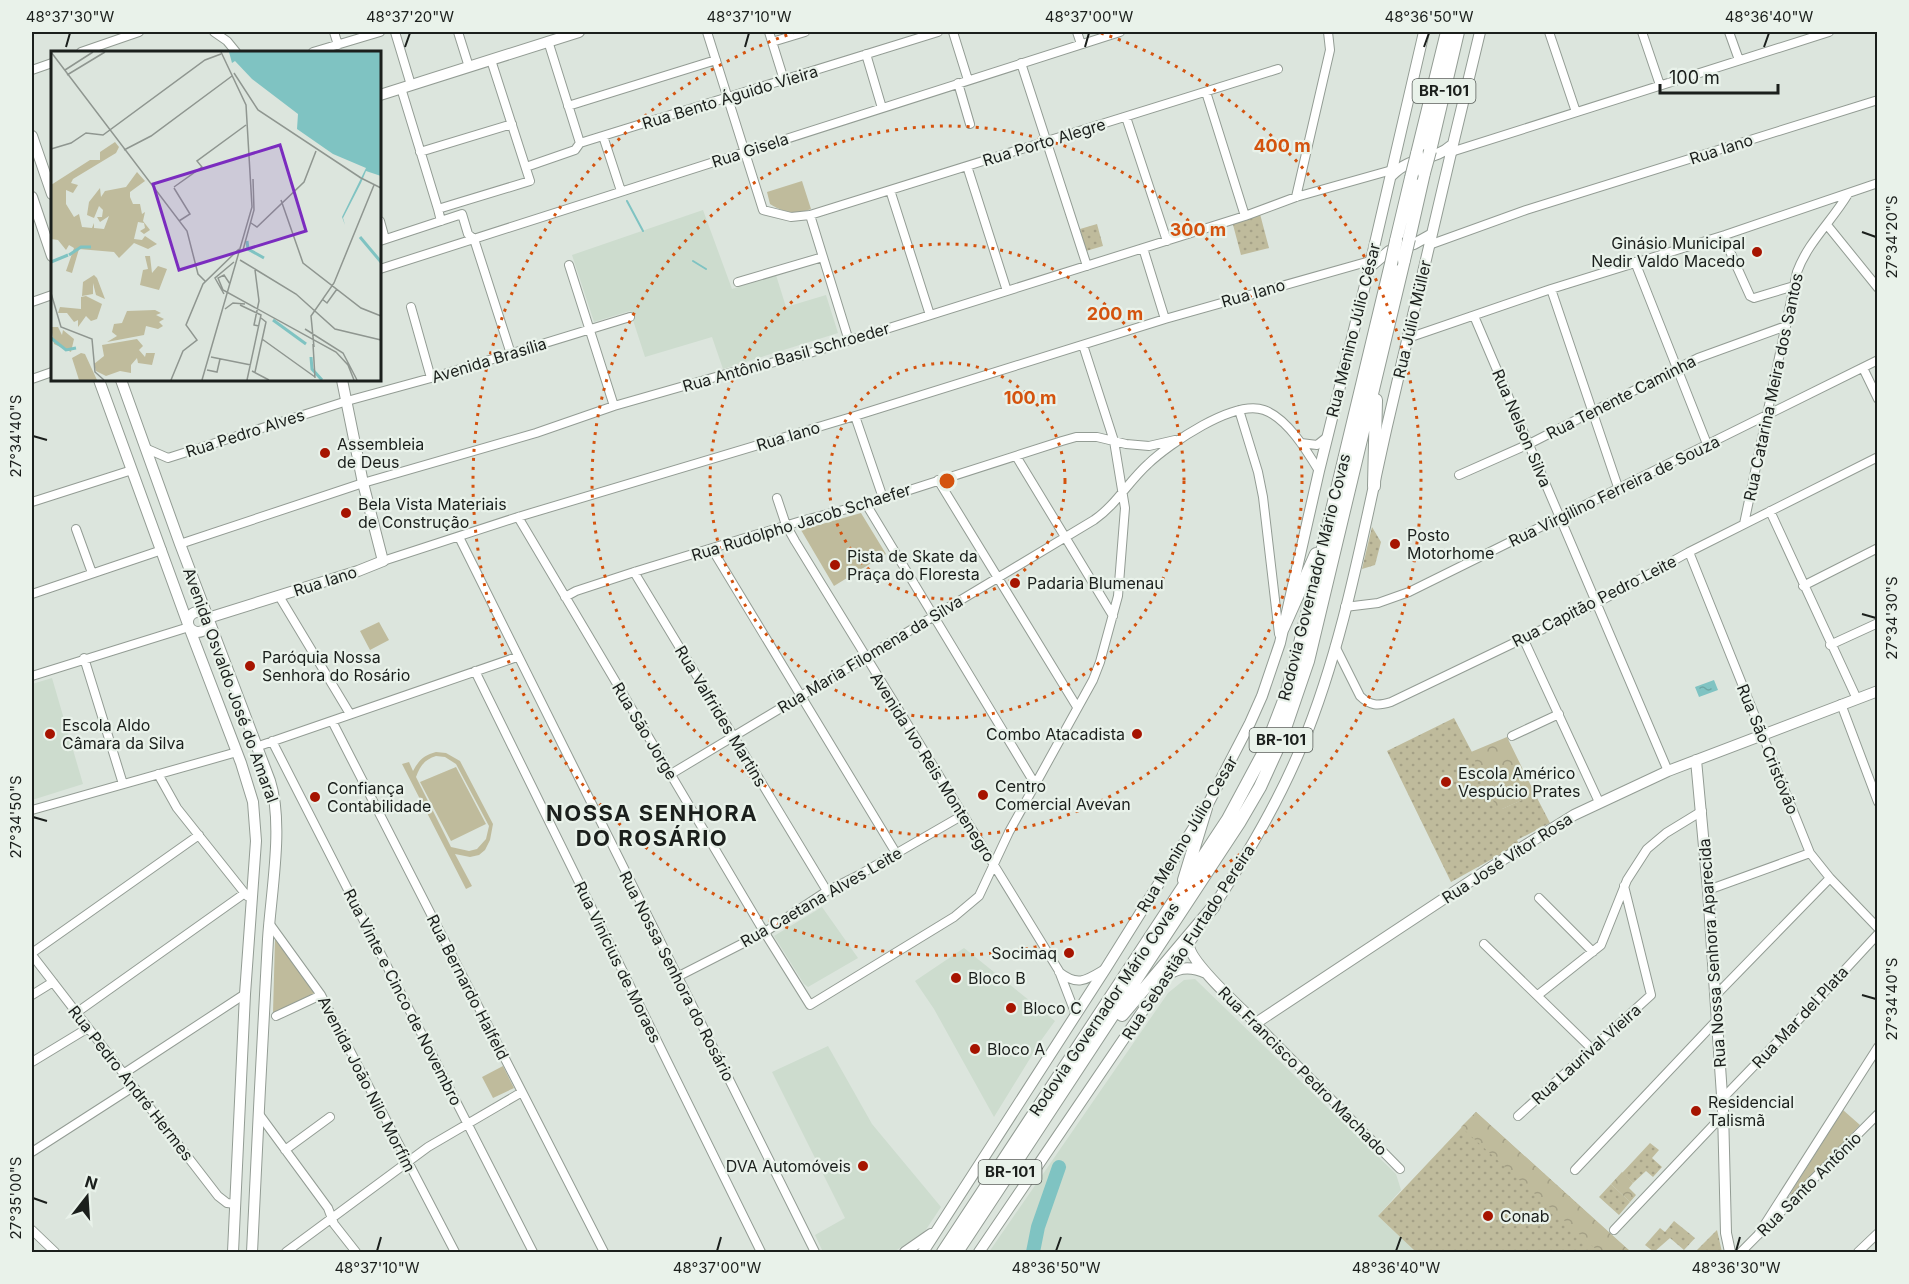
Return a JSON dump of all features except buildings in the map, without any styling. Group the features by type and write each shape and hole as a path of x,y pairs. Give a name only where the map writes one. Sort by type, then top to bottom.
{"highway":[{"name":"Rodovia Governador Mário Covas","path":"943,1252 1228,819 1275,726 1296,660 1411,178 1413,158 1447,32"},
{"name":"Rodovia Governador Mário Covas","path":"957,1252 1227,843 1260,787 1280,743 1308,661 1404,260 1412,241 1424,173 1434,153 1458,32"},
{"path":"1374,486 1377,374"},
{"path":"1283,628 1328,525"},
{"path":"1176,901 1206,808"},
{"path":"1082,1062 1214,906"}],"main road":[{"path":"381,95 579,32"},
{"name":"Rua Menino Júlio César","path":"1283,628 1318,471 1370,265 1424,32"},
{"name":"Rua Júlio Müller","path":"1345,607 1480,32"},
{"path":"32,136 51,191"},
{"path":"1396,153 1404,161 1413,158"},
{"name":"Rua Antônio Basil Schroeder","path":"1391,173 1413,158 1434,153 1450,153"},
{"path":"32,197 51,250"},
{"path":"1412,241 1429,243"},
{"name":"Rua Iano","path":"1370,265 1412,241 1429,243"},
{"path":"1375,243 1381,249 1392,252"},
{"name":"Avenida Osvaldo José do Amaral","path":"99,381 237,752 247,780 256,819 256,841 248,897 233,1252"},
{"name":"Avenida Osvaldo José do Amaral","path":"121,381 180,544 270,781 276,804 252,1247"},
{"path":"342,381 363,483 383,561"},
{"name":"Rua Iano","path":"189,627 195,632 201,632 207,627 208,618 383,561"},
{"name":"Rua Sebastião Furtado Pereira","path":"980,1252 1189,944 1260,831 1289,776 1320,697 1345,607"},
{"name":"Rua Menino Júlio Cesar","path":"1106,968 1206,808 1251,723 1270,674 1283,628"},
{"name":"Rua José Vítor Rosa","path":"1256,1023 1561,822 1668,771 1878,691"},
{"name":"Rua Nossa Senhora Aparecida","path":"1696,760 1702,811 1717,1020 1723,1115 1726,1233 1730,1252"},
{"name":"Rua Francisco Pedro Machado","path":"1189,944 1192,955 1206,973 1256,1023"},
{"path":"923,1252 1106,968"},
{"name":"Rua Francisco Pedro Machado","path":"1168,975 1182,969 1198,969 1206,973"},
{"path":"239,1142 244,1149 248,1150 252,1150 258,1144"},
{"path":"235,1204 247,1205 254,1214"},
{"path":"905,1252 936,1230"}],"street":[{"path":"84,51 139,32"},
{"path":"214,32 227,41 235,51"},
{"path":"334,32 338,45"},
{"path":"329,50 380,32"},
{"path":"395,32 420,152 441,221"},
{"path":"458,32 469,67"},
{"path":"707,32 745,152"},
{"path":"769,32 784,80"},
{"path":"772,42 805,32"},
{"name":"Rua Bento Águido Vieira","path":"526,167 575,150 580,144 603,136 938,32"},
{"path":"953,32 968,80"},
{"path":"1077,32 1081,44"},
{"name":"Rua Gisela","path":"381,269 1120,32"},
{"path":"1296,197 1330,50 1328,32"},
{"path":"1549,32 1576,112"},
{"path":"1642,32 1660,85"},
{"path":"1730,32 1739,60"},
{"name":"Rua Antônio Basil Schroeder","path":"1450,153 1824,32"},
{"path":"548,41 580,144"},
{"path":"866,54 882,108"},
{"path":"438,210 530,181 491,60"},
{"path":"568,106 716,60"},
{"path":"32,70 51,63"},
{"path":"1021,63 1087,266"},
{"name":"Rua Porto Alegre","path":"745,152 763,210 791,217 810,215 1278,69"},
{"path":"958,83 970,124"},
{"path":"1206,92 1245,216"},
{"name":"Rua Iano","path":"1429,243 1526,210 1878,100"},
{"path":"1126,117 1167,241"},
{"path":"420,152 512,124"},
{"path":"603,136 621,191"},
{"path":"967,166 1007,291"},
{"name":"Rua Antônio Basil Schroeder","path":"180,544 363,483 536,433 614,406 849,341 1245,216 1296,197 1391,173"},
{"path":"1408,338 1878,183"},
{"path":"890,190 930,315"},
{"name":"Rua Catarina Meira dos Santos","path":"1744,524 1794,286 1805,254 1848,194"},
{"path":"382,240 462,214 468,234 474,239 511,354"},
{"path":"810,215 849,341"},
{"path":"1827,225 1878,288"},
{"path":"1723,236 1750,296 1754,298 1794,286"},
{"path":"1143,248 1165,319"},
{"path":"738,282 823,257"},
{"path":"1635,262 1707,444"},
{"path":"569,265 614,406"},
{"name":"Rua Iano","path":"383,561 518,517 855,416 1165,319 1370,265"},
{"path":"1551,289 1619,490"},
{"path":"32,302 51,295"},
{"path":"411,307 431,378"},
{"name":"Rua Nelson Silva","path":"1474,316 1668,771"},
{"name":"Avenida Brasília","path":"347,401 431,378 630,317"},
{"name":"Rua Tenente Caminha","path":"1459,475 1529,444 1592,410 1708,354 1786,326"},
{"path":"994,865 1035,784 1093,680 1118,596 1125,508 1114,441 1083,345"},
{"name":"Rua Virgilino Ferreira de Souza","path":"1345,607 1378,603 1399,596 1619,490 1878,360"},
{"path":"1863,368 1878,399"},
{"path":"32,379 51,372"},
{"name":"Rua Pedro Alves","path":"145,448 168,458 347,401"},
{"name":"Rua Maria Filomena da Silva","path":"671,774 1104,513 1147,465 1178,439 1217,418 1239,410 1256,408 1270,413 1301,443 1318,471"},
{"path":"1239,410 1262,490 1280,643"},
{"path":"855,416 883,498"},
{"name":"Rua Rudolpho Jacob Schaefer","path":"565,597 576,591 634,572 786,525 866,504 1076,437 1097,437 1149,446 1178,439"},
{"path":"1301,443 1314,446 1327,437"},
{"path":"1016,456 1113,616"},
{"name":"Rua Capitão Pedro Leite","path":"1335,646 1360,696 1366,702 1382,705 1597,603 1689,552 1878,457"},
{"path":"32,502 132,470"},
{"path":"938,480 1077,706"},
{"name":"Avenida Ivo Reis Montenegro","path":"777,498 786,525 1059,971 1076,1015"},
{"path":"866,504 1035,784"},
{"path":"1770,511 1830,645 1857,699"},
{"name":"Rua São Jorge","path":"518,517 810,1005 964,910 979,896 994,865"},
{"path":"76,529 92,573"},
{"name":"Rua Nossa Senhora do Rosário","path":"459,537 815,1252"},
{"path":"1803,586 1878,548"},
{"path":"712,549 896,853"},
{"path":"32,594 162,550"},
{"name":"Rua São Cristóvão","path":"1689,552 1810,853 1830,878 1878,928"},
{"name":"Rua Valfrides Martins","path":"634,572 827,891"},
{"path":"279,596 350,714"},
{"path":"1830,645 1878,623"},
{"path":"32,676 189,627"},
{"path":"1523,638 1599,802"},
{"path":"256,747 517,657"},
{"path":"84,658 123,784"},
{"name":"Rua Vinícius de Moraes","path":"475,671 761,1252"},
{"path":"1841,704 1878,802"},
{"path":"1512,736 1559,714"},
{"name":"Rua Bernardo Halfeld","path":"332,720 604,1252"},
{"name":"Rua Vinte e Cinco de Novembro","path":"272,741 533,1252"},
{"path":"32,810 237,752"},
{"path":"76,1013 248,897 173,801 158,774"},
{"path":"1538,995 1593,952 1604,940 1624,886 1637,862 1652,844 1702,811"},
{"name":"Rua Caetana Alves Leite","path":"677,977 765,932 827,891 963,815"},
{"path":"32,954 199,835"},
{"path":"1708,890 1810,853"},
{"path":"1715,996 1830,878"},
{"name":"Rua Laurival Vieira","path":"1518,1116 1651,995 1624,886"},
{"path":"1539,898 1593,952"},
{"name":"Avenida João Nilo Morfim","path":"269,923 321,995 455,1252"},
{"name":"Rua Mar del Plata","path":"1722,1099 1878,934"},
{"path":"1484,944 1591,1048"},
{"name":"Rua Pedro André Hermes","path":"32,954 218,1196 228,1203 235,1204"},
{"path":"1059,971 1067,978 1078,981 1091,978 1106,968"},
{"path":"32,995 52,982"},
{"path":"123,1074 245,994"},
{"path":"276,1016 321,995"},
{"path":"1575,1170 1717,1020"},
{"name":"Rua Francisco Pedro Machado","path":"1256,1023 1400,1170"},
{"path":"32,1062 88,1028"},
{"path":"1758,1235 1878,1047"},
{"path":"32,1152 133,1087"},
{"path":"286,1252 428,1147 522,1092"},
{"path":"259,1114 328,1208 334,1224 356,1252"},
{"name":"Rua Santo Antônio","path":"1741,1252 1878,1114"},
{"path":"1614,1230 1723,1115"},
{"path":"285,1149 330,1118"},
{"path":"1786,1190 1788,1196 1796,1198"},
{"path":"32,1230 51,1251"},
{"path":"1858,1252 1878,1233"},
{"path":"252,1247 260,1252"}],"shaded area":[{"path":"703,210 732,289 776,275 786,307 826,295 838,333 723,369 712,337 645,357 630,311 594,322 572,255"},
{"name":"Escola Aldo Câmara da Silva","path":"52,678 83,784 32,800 32,684"},
{"path":"822,907 858,958 808,987 774,936"},
{"path":"964,948 1055,1021 994,1117 934,1009 915,981"},
{"path":"1195,979 1396,1174 1401,1190 1378,1216 1416,1252 989,1252 1168,993 1184,980"},
{"name":"DVA Automóveis","path":"828,1046 872,1124 941,1207 925,1231 894,1252 823,1252 815,1235 845,1218 772,1072"}],"green space":[{"path":"802,181 811,209 790,212 770,204 767,192"},
{"path":"1260,214 1269,248 1241,255 1232,221"},
{"path":"1097,224 1103,246 1086,251 1080,229"},
{"path":"861,513 886,554 834,586 801,530"},
{"path":"1372,527 1381,542 1375,565 1362,569"},
{"path":"379,622 389,640 370,650 360,631"},
{"name":"Escola Américo Vespúcio Prates","path":"1454,718 1502,809 1535,794 1550,823 1517,840 1519,844 1451,882 1387,751"},
{"path":"1507,737 1535,794 1498,811 1471,752"},
{"path":"436,752 446,753 460,761 493,824 490,840 485,850 479,855 470,857 455,854 472,886 466,889 402,764 409,762 413,771 422,758","holes":["436,756 445,757 456,764 489,826 486,839 477,849 469,851 451,847 416,777 428,759"]},
{"path":"456,767 486,824 451,841 420,782"},
{"path":"275,939 315,993 273,1013"},
{"path":"503,1066 514,1088 493,1098 482,1077"},
{"path":"1843,1110 1860,1125 1792,1196 1790,1194"},
{"path":"1476,1112 1631,1252 1416,1252 1378,1216"},
{"path":"1476,1112 1631,1252 1599,1252 1461,1127"},
{"path":"1650,1143 1659,1150 1652,1158 1662,1167 1653,1177 1646,1171 1633,1183 1622,1173"},
{"path":"1622,1172 1633,1183 1629,1188 1636,1195 1630,1202 1611,1184"},
{"path":"1611,1184 1630,1202 1619,1215 1599,1197"},
{"path":"1674,1221 1695,1238 1684,1250 1670,1238 1654,1252 1645,1245 1660,1228 1665,1232"},
{"path":"1717,1230 1722,1252 1695,1252"}],"water":[{"path":"1714,680 1718,690 1699,697 1695,687"}],"waterway":[{"path":"627,201 643,231"},
{"path":"693,261 706,269"},
{"path":"1033,1252 1038,1227 1059,1167"}],"place":[{"name":"Ginásio Municipal Nedir Valdo Macedo","path":"1757,252"},
{"name":"Assembleia de Deus","path":"325,453"},
{"name":"Bela Vista Materiais de Construção","path":"346,513"},
{"name":"Posto Motorhome","path":"1395,544"},
{"name":"Pista de Skate da Praça do Floresta","path":"835,565"},
{"name":"Padaria Blumenau","path":"1015,583"},
{"name":"Paróquia Nossa Senhora do Rosário","path":"250,666"},
{"name":"Escola Aldo Câmara da Silva","path":"50,734"},
{"name":"Combo Atacadista","path":"1137,734"},
{"name":"Escola Américo Vespúcio Prates","path":"1446,782"},
{"name":"Centro Comercial Avevan","path":"983,795"},
{"name":"Confiança Contabilidade","path":"315,797"},
{"name":"Socimaq","path":"1069,953"},
{"name":"Bloco B","path":"956,978"},
{"name":"Bloco C","path":"1011,1008"},
{"name":"Bloco A","path":"975,1049"},
{"name":"Residencial Talismã","path":"1696,1111"},
{"name":"DVA Automóveis","path":"863,1166"},
{"name":"Conab","path":"1488,1216"}],"district":[{"name":"NOSSA SENHORA DO ROSÁRIO","path":"652,826"}]}
